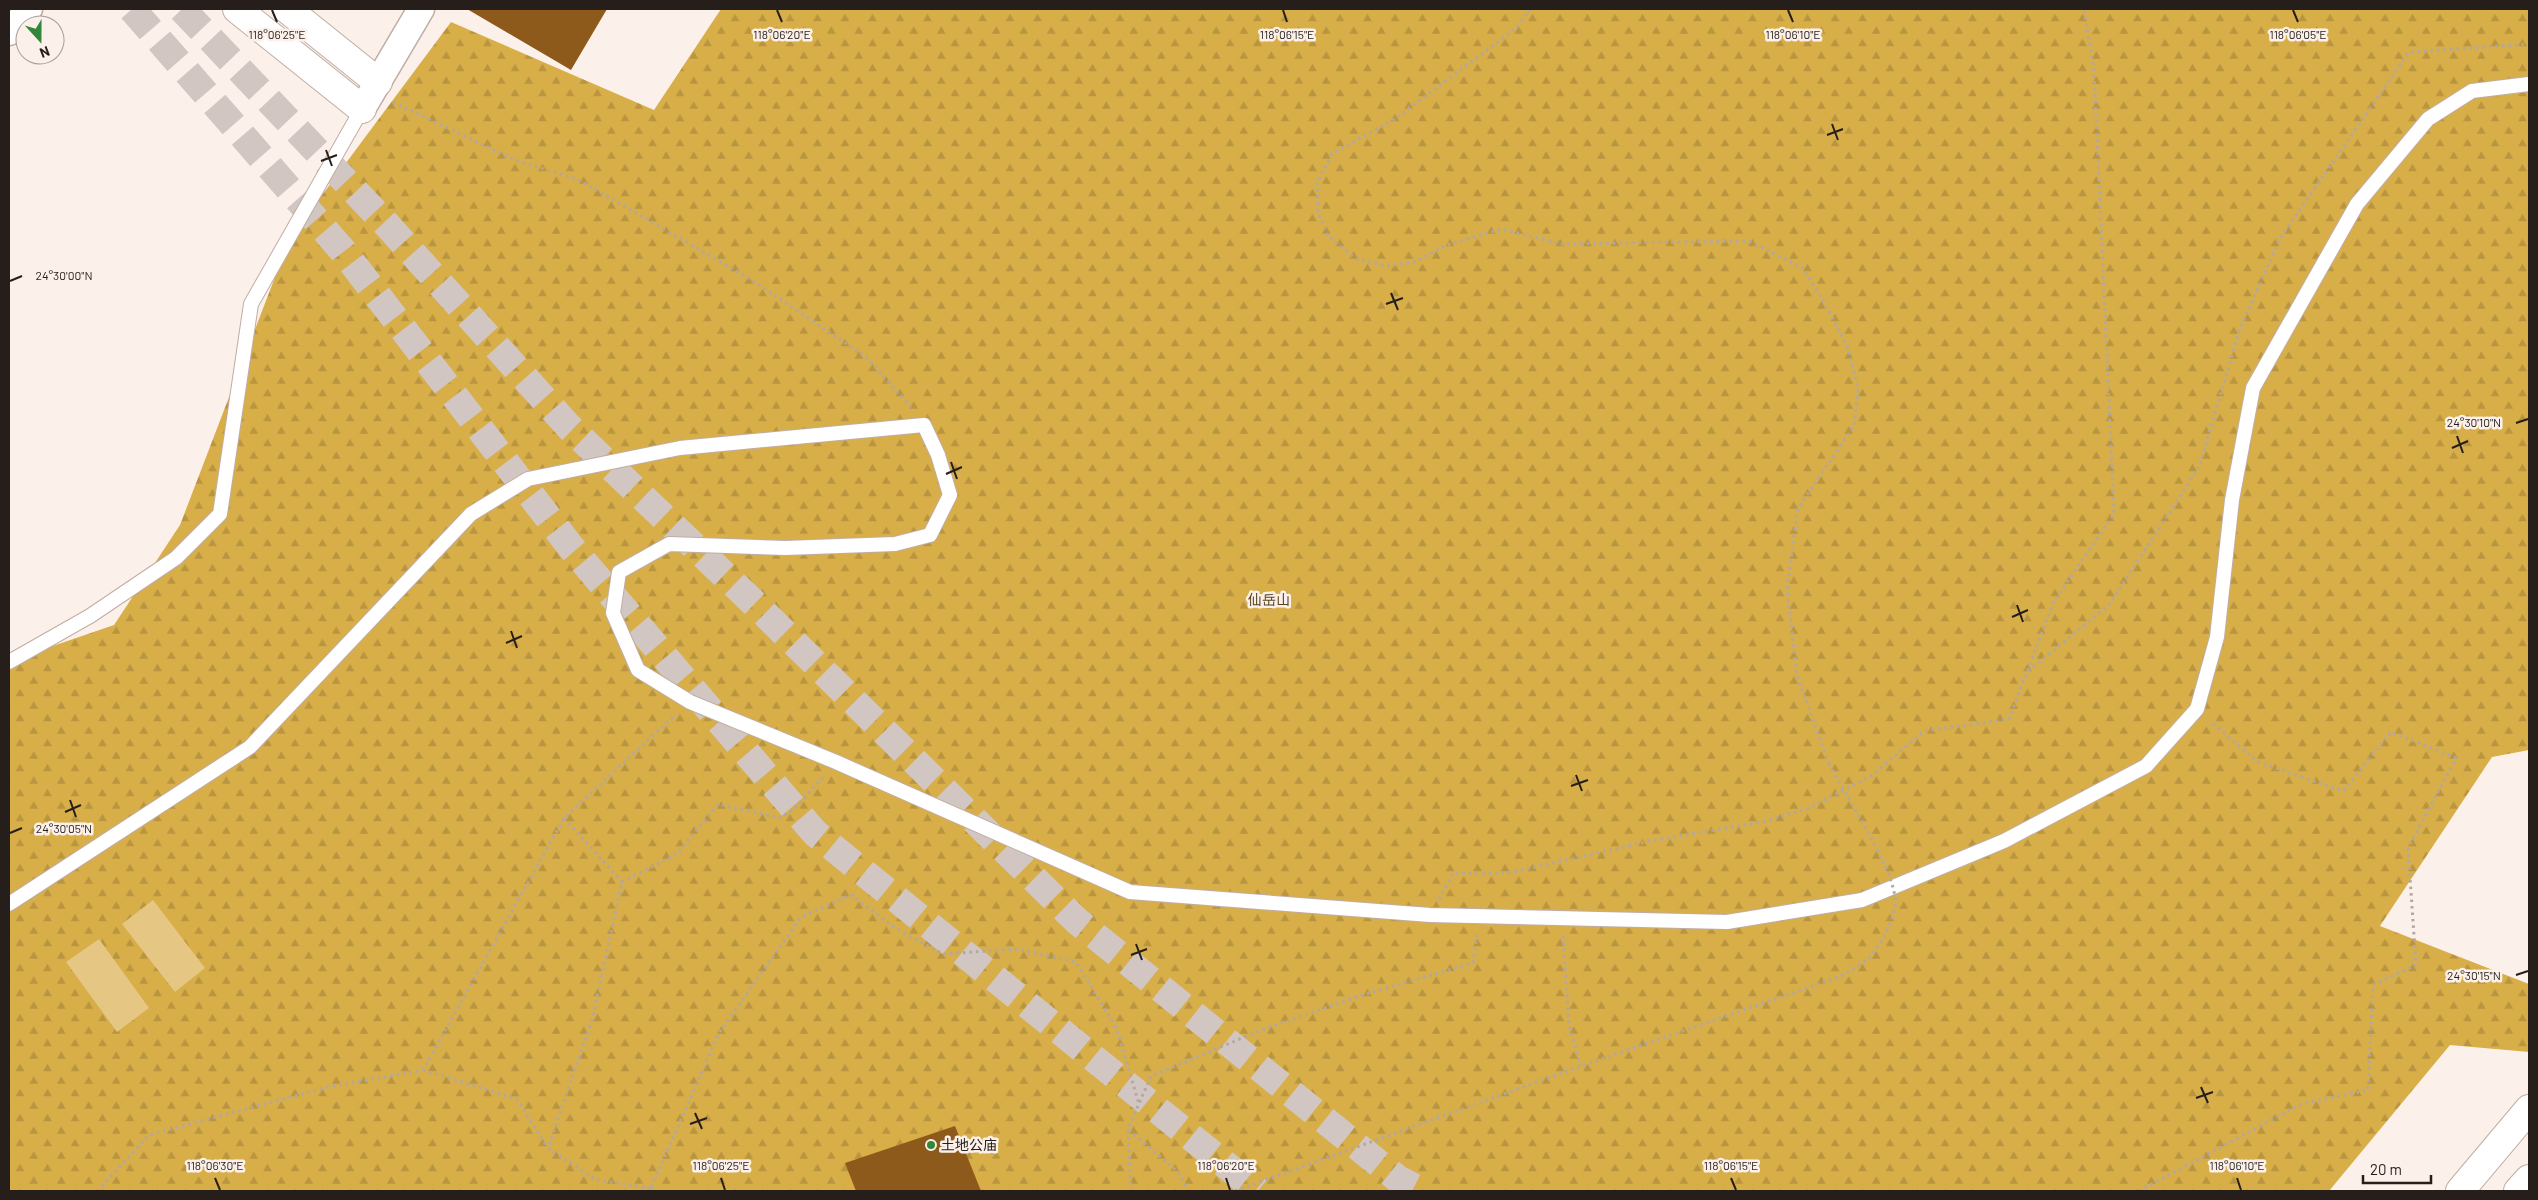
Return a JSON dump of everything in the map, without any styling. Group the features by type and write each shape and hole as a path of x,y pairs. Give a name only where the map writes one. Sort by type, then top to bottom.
{"street":[{"path":"9,32 29,9"},
{"path":"237,9 371,95"},
{"path":"287,9 371,95"},
{"path":"371,95 422,9"},
{"path":"2460,1191 2529,1109"},
{"path":"2518,1191 2529,1179"}],"lane":[{"path":"9,904 250,747 471,514 528,480 680,448 924,425 938,454 950,495 930,536 895,544 785,548 669,544 619,572 612,613 638,670 690,702 836,762 1130,892 1430,915 1727,922 1862,900 2004,841 2146,766 2197,709 2218,637 2232,500 2253,388 2357,204 2428,118 2472,91 2529,84"},
{"path":"9,662 90,616 176,558 220,514 251,304 371,95"}],"path":[{"path":"1235,1191 1581,1066 1838,977 1866,960 1880,945 1891,920 1896,899 1886,868 1829,764 1797,676 1787,589 1798,508 1854,426 1858,390 1848,348 1803,268 1749,241 1562,244 1502,228 1447,245 1414,262 1387,266 1356,259 1328,236 1318,212 1317,183 1332,154 1393,120 1515,29 1530,9"},
{"path":"1430,915 1453,872 1508,873 1650,842 1762,822 1809,808 1871,776 1924,731 2009,720 2054,601 2114,514 2094,70 2084,9"},
{"path":"2027,672 2109,605 2198,467 2240,328 2281,238 2409,52 2529,44"},
{"path":"371,95 515,160 579,180 755,282 866,357 924,425"},
{"path":"423,1070 564,818 690,702"},
{"path":"2139,1191 2302,1104 2368,1090 2373,986 2416,965 2408,848 2456,758 2391,732 2343,791 2258,762 2197,709"},
{"path":"622,882 677,854 718,804 780,818 794,809 836,762"},
{"path":"564,818 622,882"},
{"path":"548,1148 592,1020 622,882"},
{"path":"647,1191 651,1188 719,1033 801,917 851,895 895,928 943,954 1017,949 1076,962 1116,1027 1139,1104"},
{"path":"1131,1191 1128,1129 1151,1076 1268,1028 1358,996 1473,963 1480,916"},
{"path":"1562,918 1569,1026 1581,1066"},
{"path":"97,1191 149,1135 328,1088 423,1070 517,1099 548,1148 596,1180 651,1188"},
{"path":"1128,1129 1178,1172 1189,1191"}],"green space":[{"name":"仙岳山","path":"721,9 2529,9 2529,750 2492,757 2380,926 2529,984 2529,1052 2450,1045 2329,1191 9,1191 9,661 114,625 180,525 290,238 451,22 654,110"}],"shaded area":[{"path":"153,900 205,968 175,992 122,924"},
{"path":"99,939 149,1008 117,1032 66,962"}],"building":[{"path":"467,9 607,9 571,70"},
{"name":"土地公庙","path":"955,1126 981,1191 856,1191 845,1163"}],"tunnel":[{"path":"132,9 343,251 570,546 815,833 1258,1191"},
{"path":"182,9 389,227 569,427 759,608 1077,921 1398,1179 1421,1191"}],"place":[{"name":"土地公庙","path":"931,1145"}]}
